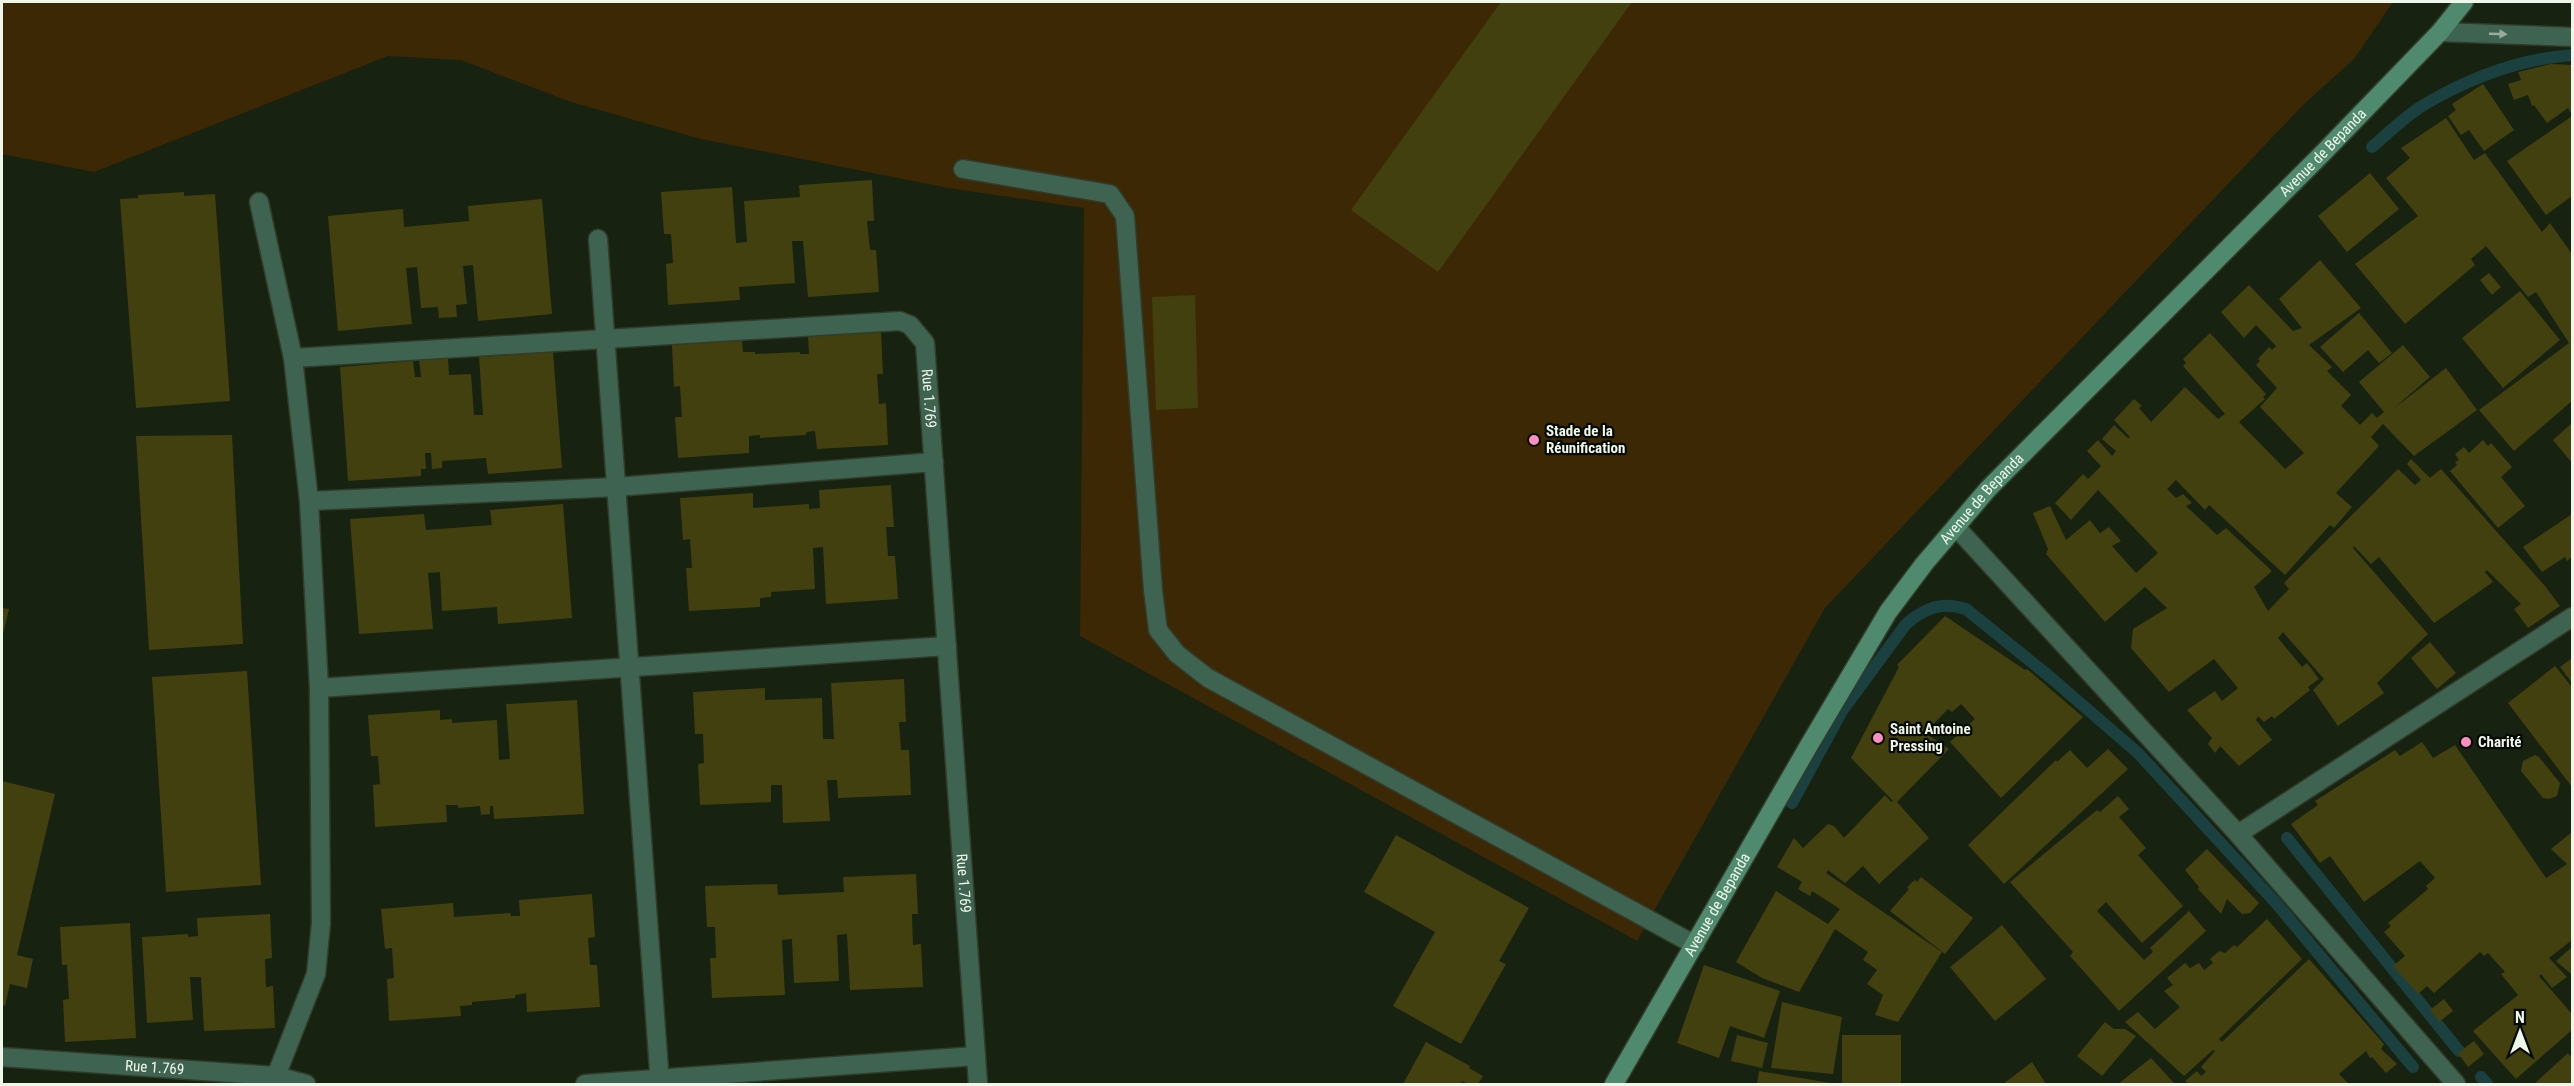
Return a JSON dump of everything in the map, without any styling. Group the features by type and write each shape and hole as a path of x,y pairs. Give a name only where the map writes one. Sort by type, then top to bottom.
{"main road":[{"name":"Avenue de Bepanda","path":"1614,1084 1888,612 1924,564 1988,489 2323,153 2440,32 2464,2"}],"street":[{"path":"2440,32 2572,37"},
{"path":"963,169 1110,194 1125,216 1158,630 1177,654 1208,678 1695,945"},
{"path":"259,202 293,358 309,501 319,688 321,923 316,974 276,1076"},
{"path":"597,239 660,1082"},
{"name":"Rue 1.769","path":"605,339 900,321 910,325 925,343 978,1084"},
{"path":"293,358 605,339"},
{"path":"309,501 616,487 934,462"},
{"path":"1956,527 2238,834 2456,1084"},
{"path":"2238,834 2572,617"},
{"path":"319,688 947,646"},
{"path":"585,1084 660,1082 976,1056"},
{"name":"Rue 1.769","path":"2,1057 276,1076 306,1084"}],"shaded area":[{"name":"Stade de la Réunification","path":"2,2 2393,2 2354,59 2303,105 1825,608 1637,941 1080,636 1084,208 948,188 701,139 568,101 461,60 388,56 94,172 2,154"}],"building":[{"path":"1501,2 1632,2 1438,272 1351,210"},
{"path":"2551,64 2572,65 2572,115 2568,108 2547,123 2534,105 2532,106 2528,95 2514,100 2508,84 2521,80 2518,72"},
{"path":"2483,84 2514,130 2484,151 2469,130 2461,135 2448,116 2456,110 2452,104"},
{"path":"2572,116 2572,196 2546,215 2507,161"},
{"path":"2446,118 2474,160 2485,153 2542,232 2550,223 2572,254 2572,401 2514,451 2479,410 2569,343 2536,292 2528,297 2486,246 2471,259 2475,265 2405,324 2355,264 2418,216 2386,178 2410,158 2401,148"},
{"path":"2370,173 2399,209 2347,252 2318,216"},
{"path":"872,180 874,221 867,221 870,250 876,250 879,292 808,297 803,241 792,241 795,283 739,287 740,300 668,305 666,264 673,263 671,234 664,234 661,192 732,187 736,243 747,242 744,201 800,197 799,185"},
{"path":"184,192 184,196 215,194 230,401 136,408 120,199 138,198 138,195"},
{"path":"542,199 552,314 478,321 473,265 463,266 467,304 456,305 457,317 439,318 438,307 421,308 417,267 406,268 412,324 338,331 328,216 403,209 404,227 469,221 468,206"},
{"path":"2320,260 2361,308 2309,345 2332,367 2327,371 2351,395 2341,406 2360,425 2372,413 2377,418 2384,412 2359,382 2403,345 2430,377 2393,409 2446,368 2477,410 2414,456 2383,424 2371,437 2379,446 2336,493 2352,507 2334,528 2330,525 2285,575 2209,505 2205,510 2176,480 2167,489 2176,498 2183,494 2192,503 2186,506 2217,535 2226,528 2272,571 2254,587 2268,611 2289,589 2284,583 2398,469 2415,485 2421,480 2407,464 2411,459 2430,478 2441,469 2560,606 2528,628 2514,609 2521,604 2487,570 2485,572 2493,582 2434,623 2379,557 2371,564 2354,546 2353,548 2428,634 2377,683 2384,693 2338,726 2313,690 2324,679 2283,632 2278,638 2302,667 2307,663 2319,679 2308,687 2310,690 2274,719 2272,716 2264,722 2258,716 2256,720 2272,740 2239,766 2220,746 2215,753 2208,744 2212,738 2187,710 2215,691 2222,701 2238,688 2214,659 2169,692 2131,648 2133,629 2167,608 2145,587 2105,622 2046,554 2048,549 2033,513 2050,506 2066,540 2090,520 2100,533 2109,527 2121,541 2112,546 2136,573 2158,553 2098,490 2071,520 2055,503 2083,474 2088,479 2101,466 2087,451 2098,440 2112,456 2116,451 2102,439 2114,425 2128,438 2130,437 2114,420 2134,399 2142,406 2139,408 2151,422 2185,387 2218,419 2225,414 2183,366 2186,363 2183,359 2210,333 2266,394 2263,397 2265,399 2239,422 2285,469 2304,453 2260,407 2277,388 2256,365 2260,361 2258,359 2269,347 2272,350 2276,346 2256,325 2244,338 2221,312 2249,285 2293,331 2302,328 2279,299"},
{"path":"2489,273 2501,287 2492,295 2480,280"},
{"path":"2520,291 2560,340 2503,388 2462,338"},
{"path":"1195,295 1198,408 1156,410 1152,297"},
{"path":"2359,313 2392,353 2379,363 2368,350 2343,372 2320,347"},
{"path":"881,331 883,374 877,374 879,404 886,403 888,445 817,449 815,431 806,432 806,435 760,438 760,435 749,436 749,453 678,458 675,417 682,417 680,386 674,387 672,345 742,340 743,352 809,354 808,336"},
{"path":"553,352 562,468 488,474 486,458 442,461 442,468 432,469 431,453 425,453 426,469 421,469 421,476 348,481 340,367 413,361 415,377 421,377 419,359 448,357 449,375 471,374 474,415 483,415 479,357"},
{"path":"2572,423 2572,463 2553,440"},
{"path":"232,435 243,644 149,650 136,436"},
{"path":"2483,440 2488,446 2491,443 2512,467 2501,477 2525,506 2498,528 2450,471 2457,465 2455,462 2459,460 2455,454 2464,447 2469,453"},
{"path":"891,485 894,527 886,527 888,556 895,556 898,599 826,604 823,547 813,548 815,589 771,592 771,597 760,598 760,607 689,611 686,568 692,568 690,539 683,540 680,498 753,493 753,508 809,504 809,509 820,508 819,490"},
{"path":"563,504 572,618 498,624 497,607 442,611 440,572 428,573 433,629 359,634 350,519 424,514 426,530 492,525 490,510"},
{"path":"2572,514 2572,557 2567,561 2565,557 2542,572 2523,547"},
{"path":"2,608 9,609 2,638"},
{"path":"1945,616 2025,670 2027,669 2083,717 2001,798 1950,742 1975,719 1961,704 1952,712 1948,709 1925,733 1949,749 1897,802 1929,838 1879,884 1863,866 1845,883 1828,870 1826,873 1942,952 1898,1022 1875,1015 1883,995 1867,984 1877,970 1863,960 1868,952 1835,929 1799,992 1762,978 1736,962 1776,891 1828,924 1840,909 1812,891 1810,896 1798,889 1802,882 1777,867 1794,838 1803,848 1828,824 1834,826 1844,838 1885,795 1891,802 1893,801 1851,758 1899,667 1897,665"},
{"path":"2430,642 2456,673 2437,689 2411,658"},
{"path":"2572,658 2572,683 2560,667"},
{"path":"2555,666 2572,687 2572,787 2508,703"},
{"path":"247,671 261,885 166,892 152,677"},
{"path":"904,679 906,722 899,722 901,750 909,750 911,795 838,798 837,780 827,780 830,821 783,823 782,785 771,785 771,802 700,805 698,764 704,763 703,734 695,734 693,692 765,688 765,700 822,698 823,739 834,739 831,683"},
{"path":"577,700 584,814 494,819 493,806 490,806 490,814 481,815 480,806 458,808 458,805 446,805 447,822 375,827 373,785 380,784 378,756 371,756 368,715 440,710 440,720 452,719 452,723 497,720 499,760 510,759 506,704"},
{"path":"2422,742 2433,758 2455,745 2546,878 2567,864 2551,849 2572,832 2572,940 2549,958 2567,977 2552,988 2541,974 2539,976 2572,1014 2572,1030 2516,1079 2473,1031 2518,995 2501,974 2505,972 2488,953 2484,956 2480,952 2434,993 2427,986 2418,994 2393,966 2405,956 2384,932 2391,926 2388,923 2428,889 2426,886 2435,878 2420,861 2364,902 2330,856 2320,863 2291,824 2318,805 2315,801 2395,750 2400,756"},
{"path":"2108,749 2128,769 2004,884 1968,845 2056,760 2057,762 2070,750 2087,768"},
{"path":"2535,755 2560,783 2557,796 2549,799 2543,798 2521,771 2523,761"},
{"path":"2,781 55,794 17,955 33,959 27,988 10,984 5,1006 2,1005"},
{"path":"2118,796 2129,809 2119,817 2146,848 2138,855 2183,906 2142,943 2106,902 2097,911 2144,960 2153,952 2150,948 2189,911 2206,931 2119,1011 2070,956 2073,952 2010,882 2097,810 2100,812"},
{"path":"1396,835 1529,908 1499,961 1506,964 1461,1044 1393,1006 1435,932 1364,892"},
{"path":"2207,849 2259,903 2250,913 2242,914 2227,899 2221,914 2198,889 2199,887 2185,870"},
{"path":"916,874 918,914 912,914 913,945 921,944 923,987 850,990 847,934 837,935 839,981 794,983 792,939 782,940 785,995 712,998 710,958 716,958 715,927 707,927 705,886 777,884 778,895 844,892 843,877"},
{"path":"1921,877 1973,918 1945,954 1890,911 1909,889 1907,888 1910,884 1915,880 1917,882"},
{"path":"592,894 595,937 588,938 590,965 597,965 600,1007 527,1012 526,993 515,995 515,998 472,1002 472,1005 460,1006 461,1016 389,1021 387,979 394,978 392,948 385,949 381,909 453,903 454,917 510,913 511,916 520,916 519,900"},
{"path":"270,914 272,958 265,959 266,987 273,986 275,1028 204,1031 201,977 190,977 193,1020 147,1023 142,937 188,934 188,937 198,936 197,918"},
{"path":"2267,919 2302,959 2219,1039 2222,1042 2309,959 2384,1044 2381,1049 2397,1064 2386,1073 2366,1051 2339,1074 2349,1084 2189,1084 2185,1081 2197,1071 2201,1076 2206,1072 2201,1067 2215,1051 2213,1050 2184,1076 2125,1022 2138,1012 2155,1029 2180,1007 2164,991 2173,985 2167,978 2185,963 2190,968 2199,963 2204,970 2213,963 2210,959 2219,951 2225,953 2234,945 2237,947"},
{"path":"130,923 136,1038 65,1042 63,1000 69,999 67,965 62,965 60,927"},
{"path":"2002,925 2046,979 1995,1021 1950,967"},
{"path":"2572,947 2572,975 2556,961"},
{"path":"1704,965 1780,991 1764,1038 1730,1026 1719,1058 1677,1043"},
{"path":"2444,999 2453,1011 2439,1022 2430,1010"},
{"path":"1782,1002 1842,1017 1833,1074 1771,1068"},
{"path":"2105,1022 2114,1029 2125,1029 2136,1036 2102,1076 2077,1056"},
{"path":"1737,1035 1768,1043 1762,1068 1731,1061"},
{"path":"1842,1035 1901,1035 1901,1084 1842,1084"},
{"path":"2474,1041 2484,1054 2468,1067 2458,1053"},
{"path":"1426,1042 1470,1066 1469,1068 1483,1076 1478,1084 1468,1084 1462,1081 1461,1084 1403,1084"},
{"path":"2568,1053 2572,1058 2572,1084 2534,1084"},
{"path":"2151,1058 2175,1084 2118,1084"},
{"path":"2032,1062 2046,1084 2003,1084"},
{"path":"1759,1071 1831,1083 1831,1084 1757,1084"}],"waterway":[{"path":"2372,147 2420,107 2461,85 2516,65 2572,55"},
{"path":"1792,803 1842,711 1906,624 1927,610 1941,606 1966,609 2138,753 2276,903 2413,1067"},
{"path":"2287,838 2459,1051"},
{"path":"2481,1077 2487,1084"}],"place":[{"name":"Stade de la Réunification","path":"1534,440"},
{"name":"Saint Antoine Pressing","path":"1878,738"},
{"name":"Charité","path":"2466,742"}]}
